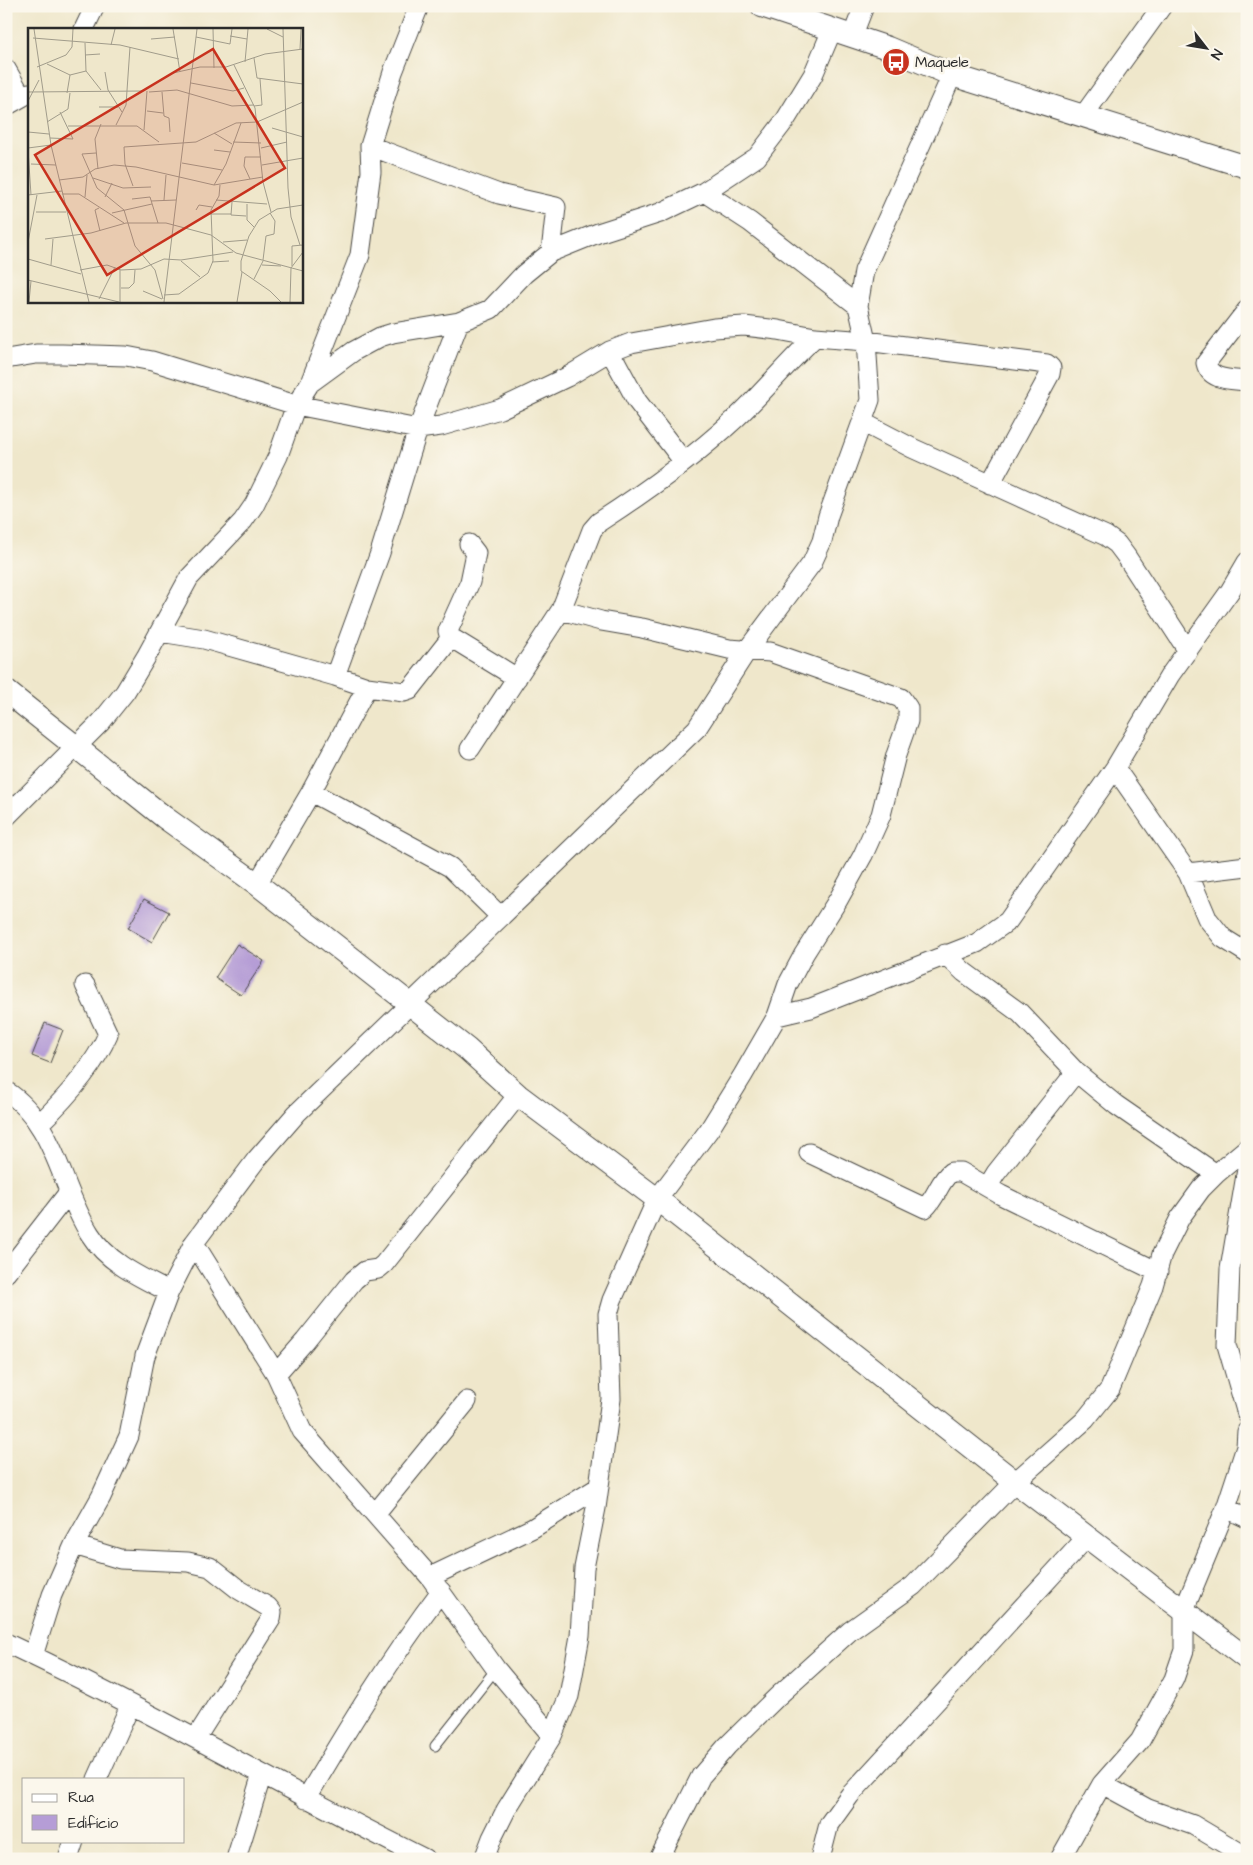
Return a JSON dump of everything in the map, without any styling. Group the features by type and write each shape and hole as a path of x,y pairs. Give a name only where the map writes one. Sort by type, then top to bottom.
{"street":[{"path":"84,28 95,6"},
{"path":"6,817 101,722 125,692 160,632 176,600 195,570 243,521 254,505 278,456 296,405 310,383 360,255 371,172 370,146 393,72 419,6"},
{"path":"762,6 888,48 952,75 1247,167"},
{"path":"310,383 354,351 380,337 393,333 459,322 491,309 524,274 551,252 598,232 660,213 704,192 757,157 786,119 813,75 842,34 864,6"},
{"path":"1083,116 1162,6"},
{"path":"6,69 19,99"},
{"path":"33,1656 52,1595 74,1545 101,1497 130,1436 145,1356 169,1292 194,1243 256,1160 297,1113 698,728 748,650 812,563 822,541 828,516 870,400 866,341 858,306 864,271 952,75"},
{"path":"370,146 499,194 556,207 551,252"},
{"path":"704,192 750,222 858,306"},
{"path":"1247,310 1206,363 1208,371 1213,376 1247,381"},
{"path":"335,676 383,544 418,429 459,322"},
{"path":"6,359 36,354 126,356 152,361 296,405 418,429 441,426 500,409 567,377 610,351 631,343 714,328 744,326 815,337 866,341 1047,364 1050,368 1050,374 990,484"},
{"path":"470,749 561,610 592,530 599,522 662,480 736,418 784,366 815,337"},
{"path":"610,351 637,401 684,462"},
{"path":"862,422 990,484 1106,536 1117,544 1188,651"},
{"path":"450,639 448,631 470,582 476,553 469,544"},
{"path":"777,1016 811,1008 945,954 978,943 1008,921 1115,768 1170,675 1230,592 1247,562"},
{"path":"484,1859 506,1810 552,1736 569,1696 580,1636 584,1568 599,1488 611,1399 608,1314 612,1300 657,1199 709,1130 777,1016 788,984 804,954 838,900 862,855 881,814 896,755 908,721 908,708 901,698 770,652 729,649 642,628 601,622 561,610"},
{"path":"160,632 204,639 335,676 366,687 404,692 410,690 450,639"},
{"path":"450,639 455,640 517,678"},
{"path":"257,884 311,792 366,687"},
{"path":"6,690 164,817 257,884 467,1049 518,1095 657,1199 1015,1482 1247,1659"},
{"path":"1115,768 1188,873 1207,918 1223,938 1247,953"},
{"path":"311,792 450,867 501,918"},
{"path":"1188,873 1242,867 1247,851"},
{"path":"945,954 964,972 1020,1013 1076,1072 1116,1105 1216,1174"},
{"path":"39,1124 56,1108 81,1076 108,1034 85,985"},
{"path":"988,1186 996,1173 1076,1072"},
{"path":"6,1091 18,1099 39,1124 90,1234 107,1255 118,1264 169,1292"},
{"path":"276,1374 354,1280 365,1272 378,1269 384,1264 518,1095"},
{"path":"659,1859 701,1776 727,1746 778,1696 850,1631 913,1586 1015,1482 1085,1420 1102,1402 1110,1389 1158,1272 1162,1254 1180,1218 1201,1189 1247,1148"},
{"path":"810,1153 925,1208 936,1196 944,1177 952,1172 961,1172 1001,1195 1158,1272"},
{"path":"1247,1169 1230,1269 1227,1345 1247,1414"},
{"path":"6,1273 69,1192"},
{"path":"194,1243 276,1374 302,1431 436,1584 496,1669 552,1736"},
{"path":"375,1514 466,1401"},
{"path":"1060,1859 1102,1784 1140,1741 1174,1679 1184,1650 1184,1610 1226,1508 1246,1446 1247,1431"},
{"path":"306,1799 351,1723 417,1622 436,1584 599,1488"},
{"path":"1226,1508 1247,1518"},
{"path":"820,1859 829,1824 850,1796 1087,1537"},
{"path":"74,1545 120,1559 200,1564 218,1572 238,1589 268,1607 272,1612 271,1619 196,1738"},
{"path":"6,1643 196,1738 306,1799 425,1859"},
{"path":"97,1778 130,1706"},
{"path":"236,1859 262,1774"},
{"path":"1102,1784 1148,1809 1193,1824 1247,1857"},
{"path":"68,1859 74,1842"}],"lane":[{"path":"435,1746 496,1669"}],"building":[{"path":"144,899 169,912 152,942 128,928"},
{"path":"237,944 264,961 241,995 215,978"},
{"path":"45,1023 63,1030 50,1063 32,1056"}],"place":[{"name":"Maquele","path":"896,62"}]}
